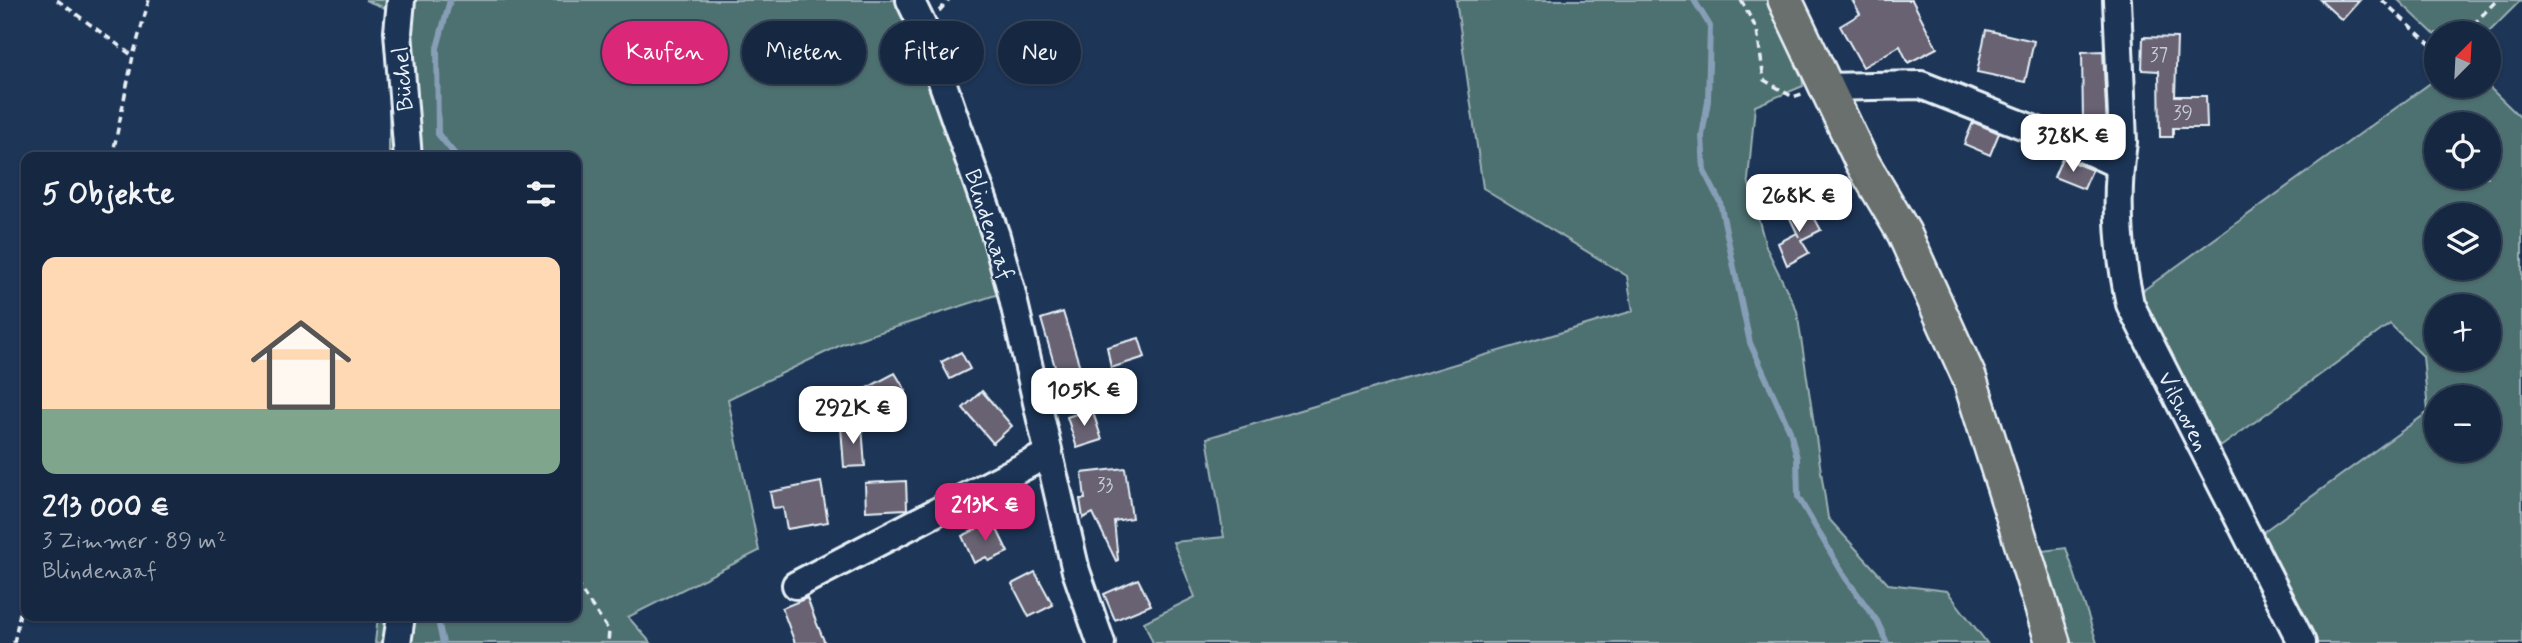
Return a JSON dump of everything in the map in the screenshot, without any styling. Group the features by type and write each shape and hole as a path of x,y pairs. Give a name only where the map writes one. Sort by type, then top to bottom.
{"main road":[{"path":"1785,0 1862,162 1904,233 1953,339 1973,390 2053,643"}],"street":[{"name":"Büchel","path":"401,0 398,32 408,152"},
{"name":"Blindenaaf","path":"910,0 923,27 996,236 1076,571 1101,643"},
{"name":"Vilshoven","path":"2117,0 2123,142 2119,165 2118,232 2130,304 2302,643"},
{"path":"1825,87 1921,85 2119,165"},
{"path":"796,585 1048,454"},
{"path":"397,643 400,621"}],"path":[{"path":"57,0 133,56"},
{"path":"113,152 133,56 149,0"},
{"path":"1741,0 1756,30 1764,80 1793,97 1825,87"},
{"path":"2382,0 2424,39"},
{"path":"2477,21 2497,0"},
{"path":"581,590 609,632 608,643"},
{"path":"14,643 21,607"}],"green space":[{"path":"365,0 910,0 917,21 880,21 880,84 939,84 1011,290 843,344 728,399 759,551 628,617 651,643 375,643 377,621 581,621 581,152 389,152 390,10"},
{"path":"1456,0 1772,0 1801,63 1803,86 1755,106 1748,180 1766,247 1797,311 1828,518 1888,584 1947,591 1987,643 1153,643 1144,622 1195,597 1173,542 1224,537 1207,438 1633,311 1627,276 1483,188"},
{"path":"2398,0 2521,0 2500,21 2424,21 2424,25"},
{"path":"2424,88 2424,98 2500,98 2522,119 2522,643 2309,643 2256,537 2424,415 2424,462 2501,462 2501,385 2426,385 2424,371 2501,371 2501,294 2424,294 2424,367 2423,356 2390,324 2212,453 2134,297"},
{"path":"2066,548 2097,643 2060,643 2034,552"}],"building":[{"path":"1852,0 1912,0 1937,48 1908,63 1900,46 1863,67 1840,26 1860,14"},
{"path":"2320,0 2360,0 2342,20"},
{"path":"1986,30 2034,41 2025,82 1977,72"},
{"path":"2143,37 2177,38 2175,96 2206,96 2207,128 2173,128 2173,137 2160,137 2159,71 2142,70"},
{"path":"2103,51 2107,127 2083,121 2082,52"},
{"path":"1973,122 1999,133 1990,155 1964,144"},
{"path":"2062,158 2092,170 2084,189 2054,177"},
{"path":"1807,204 1821,230 1801,240 1809,253 1787,265 1778,243 1797,233 1799,237 1788,214"},
{"path":"1063,312 1083,377 1060,384 1041,319"},
{"path":"1139,338 1145,357 1111,368 1107,347"},
{"path":"961,352 970,369 950,379 941,362"},
{"path":"895,373 906,391 861,416 850,397"},
{"path":"982,391 1012,426 993,443 963,408"},
{"path":"1092,409 1102,440 1077,448 1067,417"},
{"path":"862,426 865,466 844,467 841,427"},
{"path":"1125,468 1132,518 1114,521 1116,561 1093,513 1083,518 1080,499 1085,499 1082,473"},
{"path":"906,481 907,509 866,511 865,483"},
{"path":"821,482 828,522 787,529 783,507 773,508 770,492"},
{"path":"993,521 1008,552 989,561 986,557 974,563 962,536"},
{"path":"1035,572 1053,605 1029,617 1012,584"},
{"path":"1138,579 1151,605 1115,620 1104,594"},
{"path":"807,598 825,643 795,643 782,608"}],"waterway":[{"path":"450,0 437,48 438,134 453,152"},
{"path":"1694,0 1710,26 1708,101 1702,136 1704,171 1720,202 1750,343 1790,431 1797,458 1798,497 1845,577 1877,621 1887,643"},
{"path":"438,621 443,643"}]}
